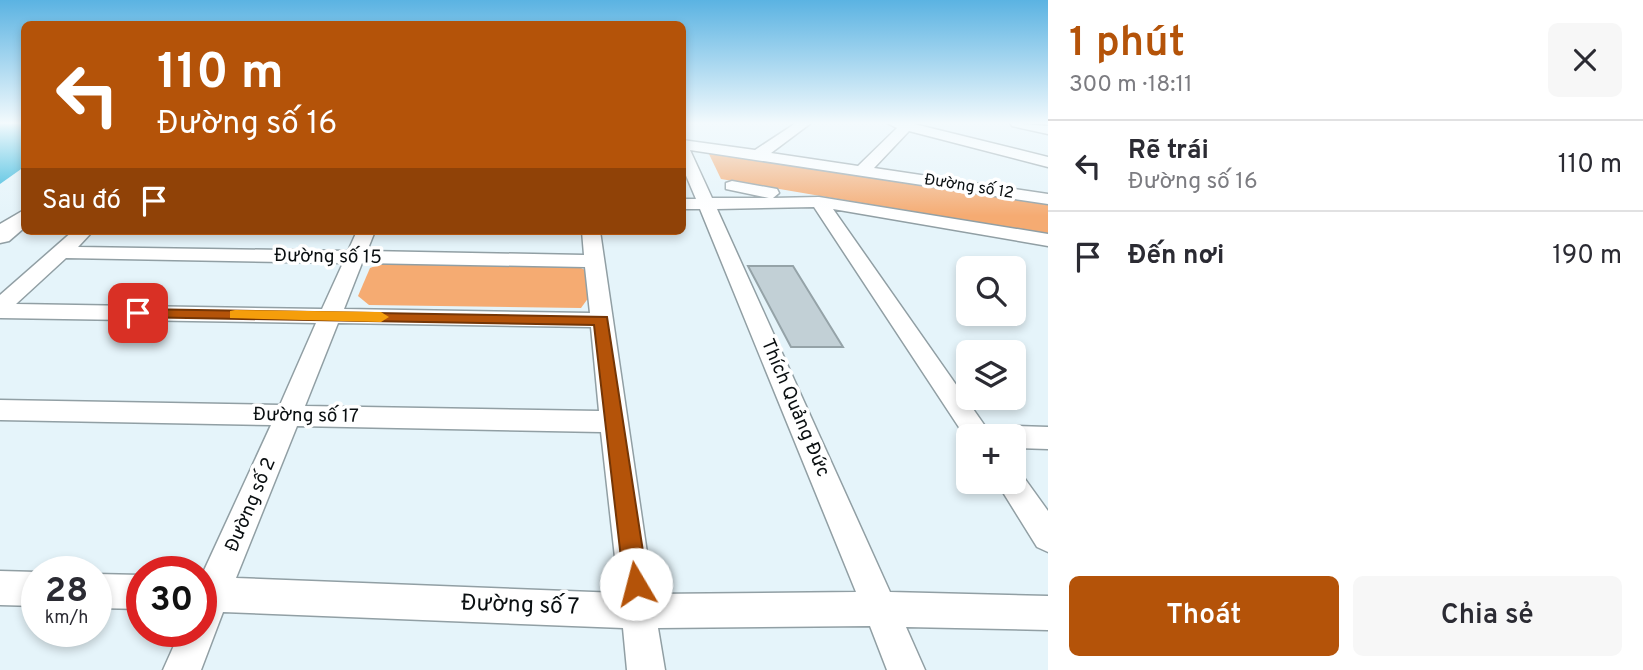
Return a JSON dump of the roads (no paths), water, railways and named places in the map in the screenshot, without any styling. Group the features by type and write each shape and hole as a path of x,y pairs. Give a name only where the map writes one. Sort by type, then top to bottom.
{"main road":[{"path":"0,211 21,195"},
{"path":"0,236 21,219"}],"street":[{"name":"Thích Quảng Đức","path":"686,154 906,670"},
{"name":"Đường số 12","path":"752,154 1048,200"},
{"path":"862,171 876,154"},
{"path":"1018,154 1048,162"},
{"path":"732,186 1048,240"},
{"path":"686,204 819,202"},
{"path":"819,202 971,424"},
{"path":"0,309 80,235"},
{"name":"Đường số 2","path":"217,577 364,235"},
{"path":"592,235 612,422 646,670"},
{"name":"Đường số 15","path":"61,252 595,261"},
{"path":"0,309 601,320"},
{"name":"Đường số 17","path":"0,410 612,422"},
{"path":"1026,437 1048,438"},
{"path":"1019,494 1048,537"},
{"path":"0,588 21,589"},
{"name":"Đường số 7","path":"217,604 640,611 880,609 1048,613"},
{"path":"182,670 192,647"}],"water":[{"path":"0,154 21,154 21,169 0,184"}]}
